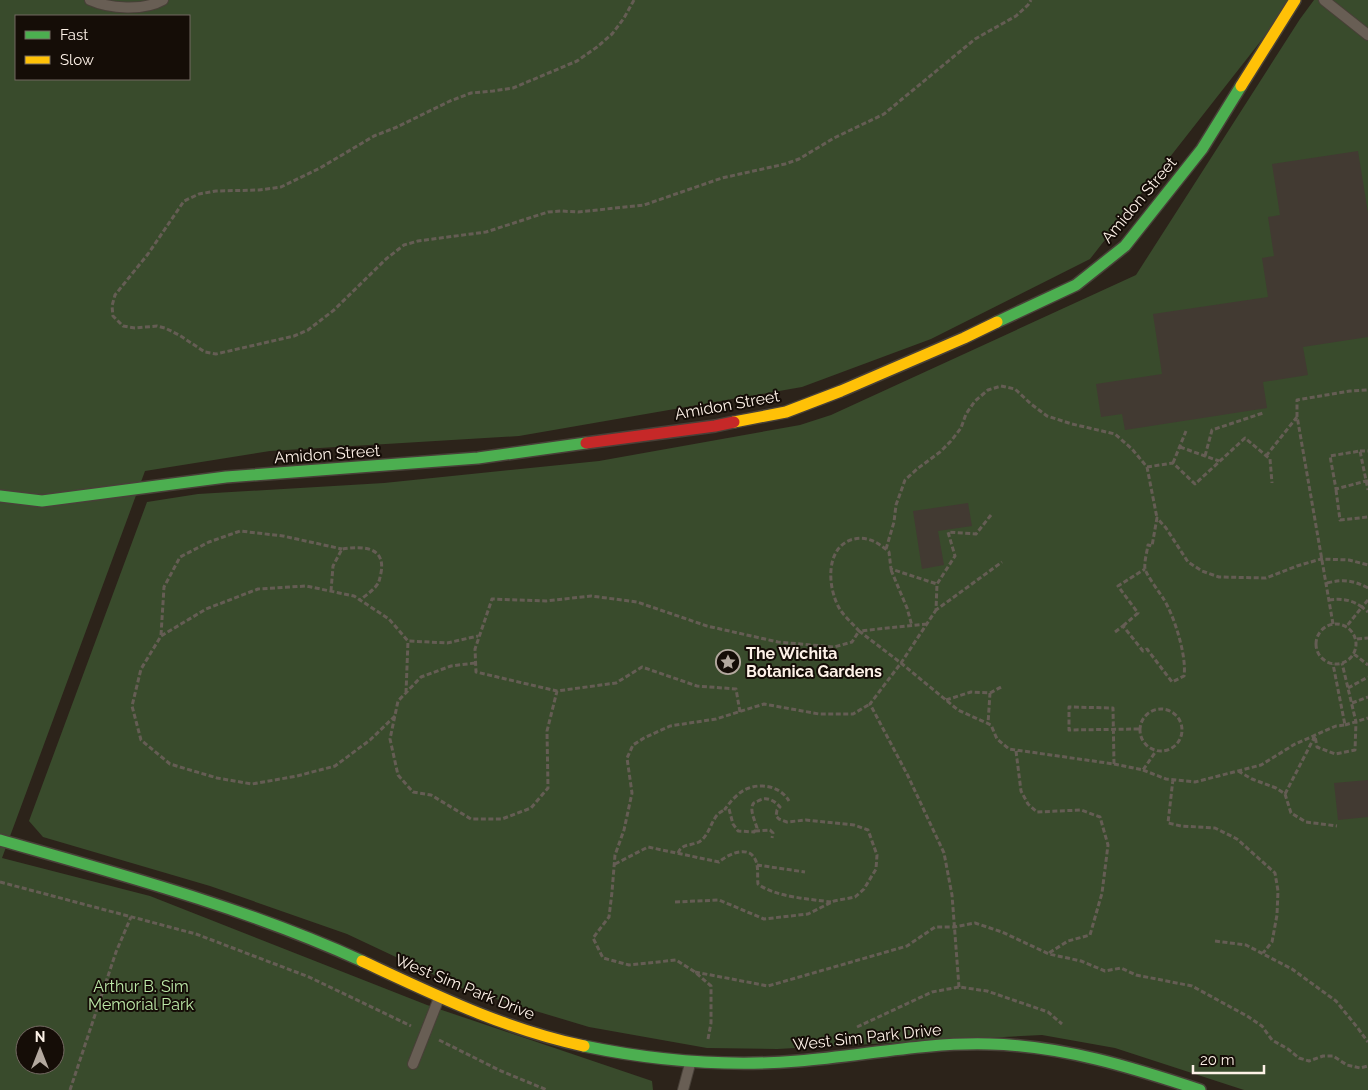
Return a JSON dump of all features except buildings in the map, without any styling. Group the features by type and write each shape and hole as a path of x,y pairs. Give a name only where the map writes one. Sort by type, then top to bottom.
{"street":[{"name":"Amidon Street","path":"0,496 42,501 95,496 226,477 478,458 715,426 786,412 841,391 964,338 1076,285 1125,246 1202,149 1295,0"},
{"name":"West Sim Park Drive","path":"0,840 232,908 306,937 483,1016 541,1036 600,1049 691,1062 786,1062 934,1045 1023,1046 1084,1055 1141,1070 1200,1090"}],"lane":[{"path":"90,0 100,5 132,8 158,3 163,0"},
{"path":"1324,0 1368,35"},
{"path":"413,1064 439,997"},
{"path":"683,1090 691,1062"}],"path":[{"path":"634,0 612,34 578,60 512,88 493,92 471,93 450,101 374,136 320,168 281,187 199,194 184,201 148,254 115,295 112,306 113,316 123,326 135,328 157,326 165,328 205,352 216,354 294,336 308,330 334,310 380,265 404,246 418,242 486,232 548,212 561,210 578,212 644,205 722,178 785,164 799,159 834,138 884,114 975,39 1016,16 1031,0"},
{"path":"886,549 894,522 896,505 905,480 951,442 961,428 966,414 975,401 988,390 1001,386 1015,390 1047,416 1115,434 1132,449 1147,467 1157,518 1152,546 1148,546 1145,569 1172,616 1184,655 1186,666 1184,676 1172,682 1147,649 1143,651 1123,626"},
{"path":"1333,624 1297,416 1297,400 1368,390"},
{"path":"1205,456 1212,430 1263,412"},
{"path":"1266,456 1297,416"},
{"path":"1173,463 1186,431"},
{"path":"1173,463 1194,484 1245,438 1270,458 1272,483"},
{"path":"1180,447 1219,461"},
{"path":"1360,451 1368,490"},
{"path":"1368,451 1330,456 1340,520 1368,517"},
{"path":"1147,467 1173,463"},
{"path":"1336,490 1367,481"},
{"path":"936,610 937,584 955,556 948,532 976,534 990,515"},
{"path":"1157,518 1166,528 1188,562 1202,571 1219,577 1266,578 1321,559 1349,560 1368,565"},
{"path":"360,600 379,582 382,565 380,557 370,549 355,547 342,549 283,536 240,531 209,542 180,557 164,587 161,636 141,669 132,706 141,740 170,764 217,778 252,784 298,776 335,766 370,740 395,716"},
{"path":"912,626 907,608 890,569 889,552 874,540 860,538 848,541 841,546 831,565 835,597 841,611 859,631 958,710 990,725 998,740 1009,749 1114,764 1143,770 1166,779 1195,782 1261,765 1295,744 1336,726 1368,718"},
{"path":"331,591 333,566 342,549"},
{"path":"708,1040 711,986 695,972 676,960 629,965 603,958 593,938 609,917 615,855 624,830 632,793 627,758 633,745 670,726 716,719 764,704 819,714 853,714 870,704 901,663 936,610 1002,562"},
{"path":"890,569 937,584"},
{"path":"1115,632 1138,613 1118,586 1145,569"},
{"path":"1327,583 1341,580 1354,581 1368,588"},
{"path":"161,636 206,609 258,589 306,586 354,596 389,619 408,641 406,693"},
{"path":"740,712 736,689 697,686 642,667 616,683 557,691 476,672 475,649 492,599 546,601 591,596 637,602 707,626 778,642 834,647 852,642 859,631"},
{"path":"1329,600 1354,601 1368,612"},
{"path":"1346,627 1368,600"},
{"path":"859,631 927,624"},
{"path":"1333,624 1346,627 1357,640 1354,654 1342,663 1333,664 1327,662 1321,658 1316,646 1319,633 1324,628 1333,624"},
{"path":"408,641 447,644 479,636"},
{"path":"1357,640 1368,638"},
{"path":"1354,654 1368,665"},
{"path":"475,663 451,666 421,677 398,701 390,739 398,775 413,792 432,795 471,819 502,819 531,808 548,788 547,731 557,691"},
{"path":"1315,736 1316,747 1335,754 1355,750 1356,722 1342,663"},
{"path":"1333,664 1345,725"},
{"path":"1348,688 1368,677"},
{"path":"946,700 971,692 990,694 1003,686"},
{"path":"988,724 990,694"},
{"path":"1352,703 1368,697"},
{"path":"870,704 908,776 944,853 952,895 959,987"},
{"path":"1114,764 1114,728 1112,708 1069,707 1069,730 1114,728 1139,729"},
{"path":"1164,709 1176,716 1182,728 1182,735 1170,750 1156,751 1146,746 1139,729 1141,722 1150,712 1164,709"},
{"path":"1285,794 1315,736"},
{"path":"1016,751 1021,791 1028,804 1037,812 1081,810 1100,817 1108,845 1102,893 1090,935 1068,941 1048,954"},
{"path":"1143,770 1156,751"},
{"path":"1238,771 1285,794 1291,813 1306,822 1337,826"},
{"path":"1173,779 1168,823 1181,826 1215,828 1237,840 1275,873 1278,891 1277,915 1272,942 1263,953"},
{"path":"678,853 686,845 699,842 718,814 733,799 748,788 759,786 777,789 789,801"},
{"path":"675,902 719,900 764,919 808,914 832,903 855,897 864,890 876,869 877,855 868,830 854,825 806,820 786,822 776,816 780,806 775,801 762,798 754,803 752,808 756,828 754,832"},
{"path":"725,809 730,809 733,824 738,831 770,830 773,833 772,838"},
{"path":"614,864 648,847 719,862 731,854 743,851 755,858 758,884 765,889 832,903"},
{"path":"757,865 805,872"},
{"path":"0,882 196,934 309,977 501,1071 547,1090"},
{"path":"70,1090 116,952 131,917"},
{"path":"695,972 768,986 907,946 935,927 954,927 975,923 1002,932 1048,954 1081,961 1105,971 1121,968 1136,975 1192,986 1262,1026 1272,1040 1288,1049 1298,1058 1309,1061 1322,1056 1333,1056 1347,1065 1360,1068 1368,1066"},
{"path":"1215,941 1246,945 1292,969 1336,1001 1368,1042"}],"green space":[{"name":"Arthur B. Sim Memorial Park","path":"0,0 1293,0 1090,259 931,339 802,387 519,436 270,451 145,471 2,858 150,896 427,1005 652,1081 653,1090 0,1090"},
{"name":"The Wichita Botanica Gardens","path":"1314,0 1368,0 1368,1090 1244,1090 1115,1048 1042,1035 777,1049 707,1048 589,1027 466,990 347,934 210,886 43,837 29,821 147,502 198,494 384,483 599,461 800,425 831,415 1136,275"}],"traffic: fast":[{"path":"997,322 1076,285 1125,246 1202,149 1241,86"},
{"path":"0,496 42,501 226,477 478,458 586,443"},
{"path":"0,840 138,880 229,909 318,942 362,961"},
{"path":"584,1046 664,1059 717,1063 771,1063 822,1059 918,1047 990,1044 1070,1053 1148,1073 1200,1090"}],"traffic: slow":[{"path":"1241,86 1295,0"},
{"path":"734,422 786,412 841,391 997,322"},
{"path":"362,961 498,1021 554,1039 584,1046"}],"traffic: jam":[{"path":"586,443 734,422"}],"place":[{"name":"The Wichita Botanica Gardens","path":"728,662"}]}
